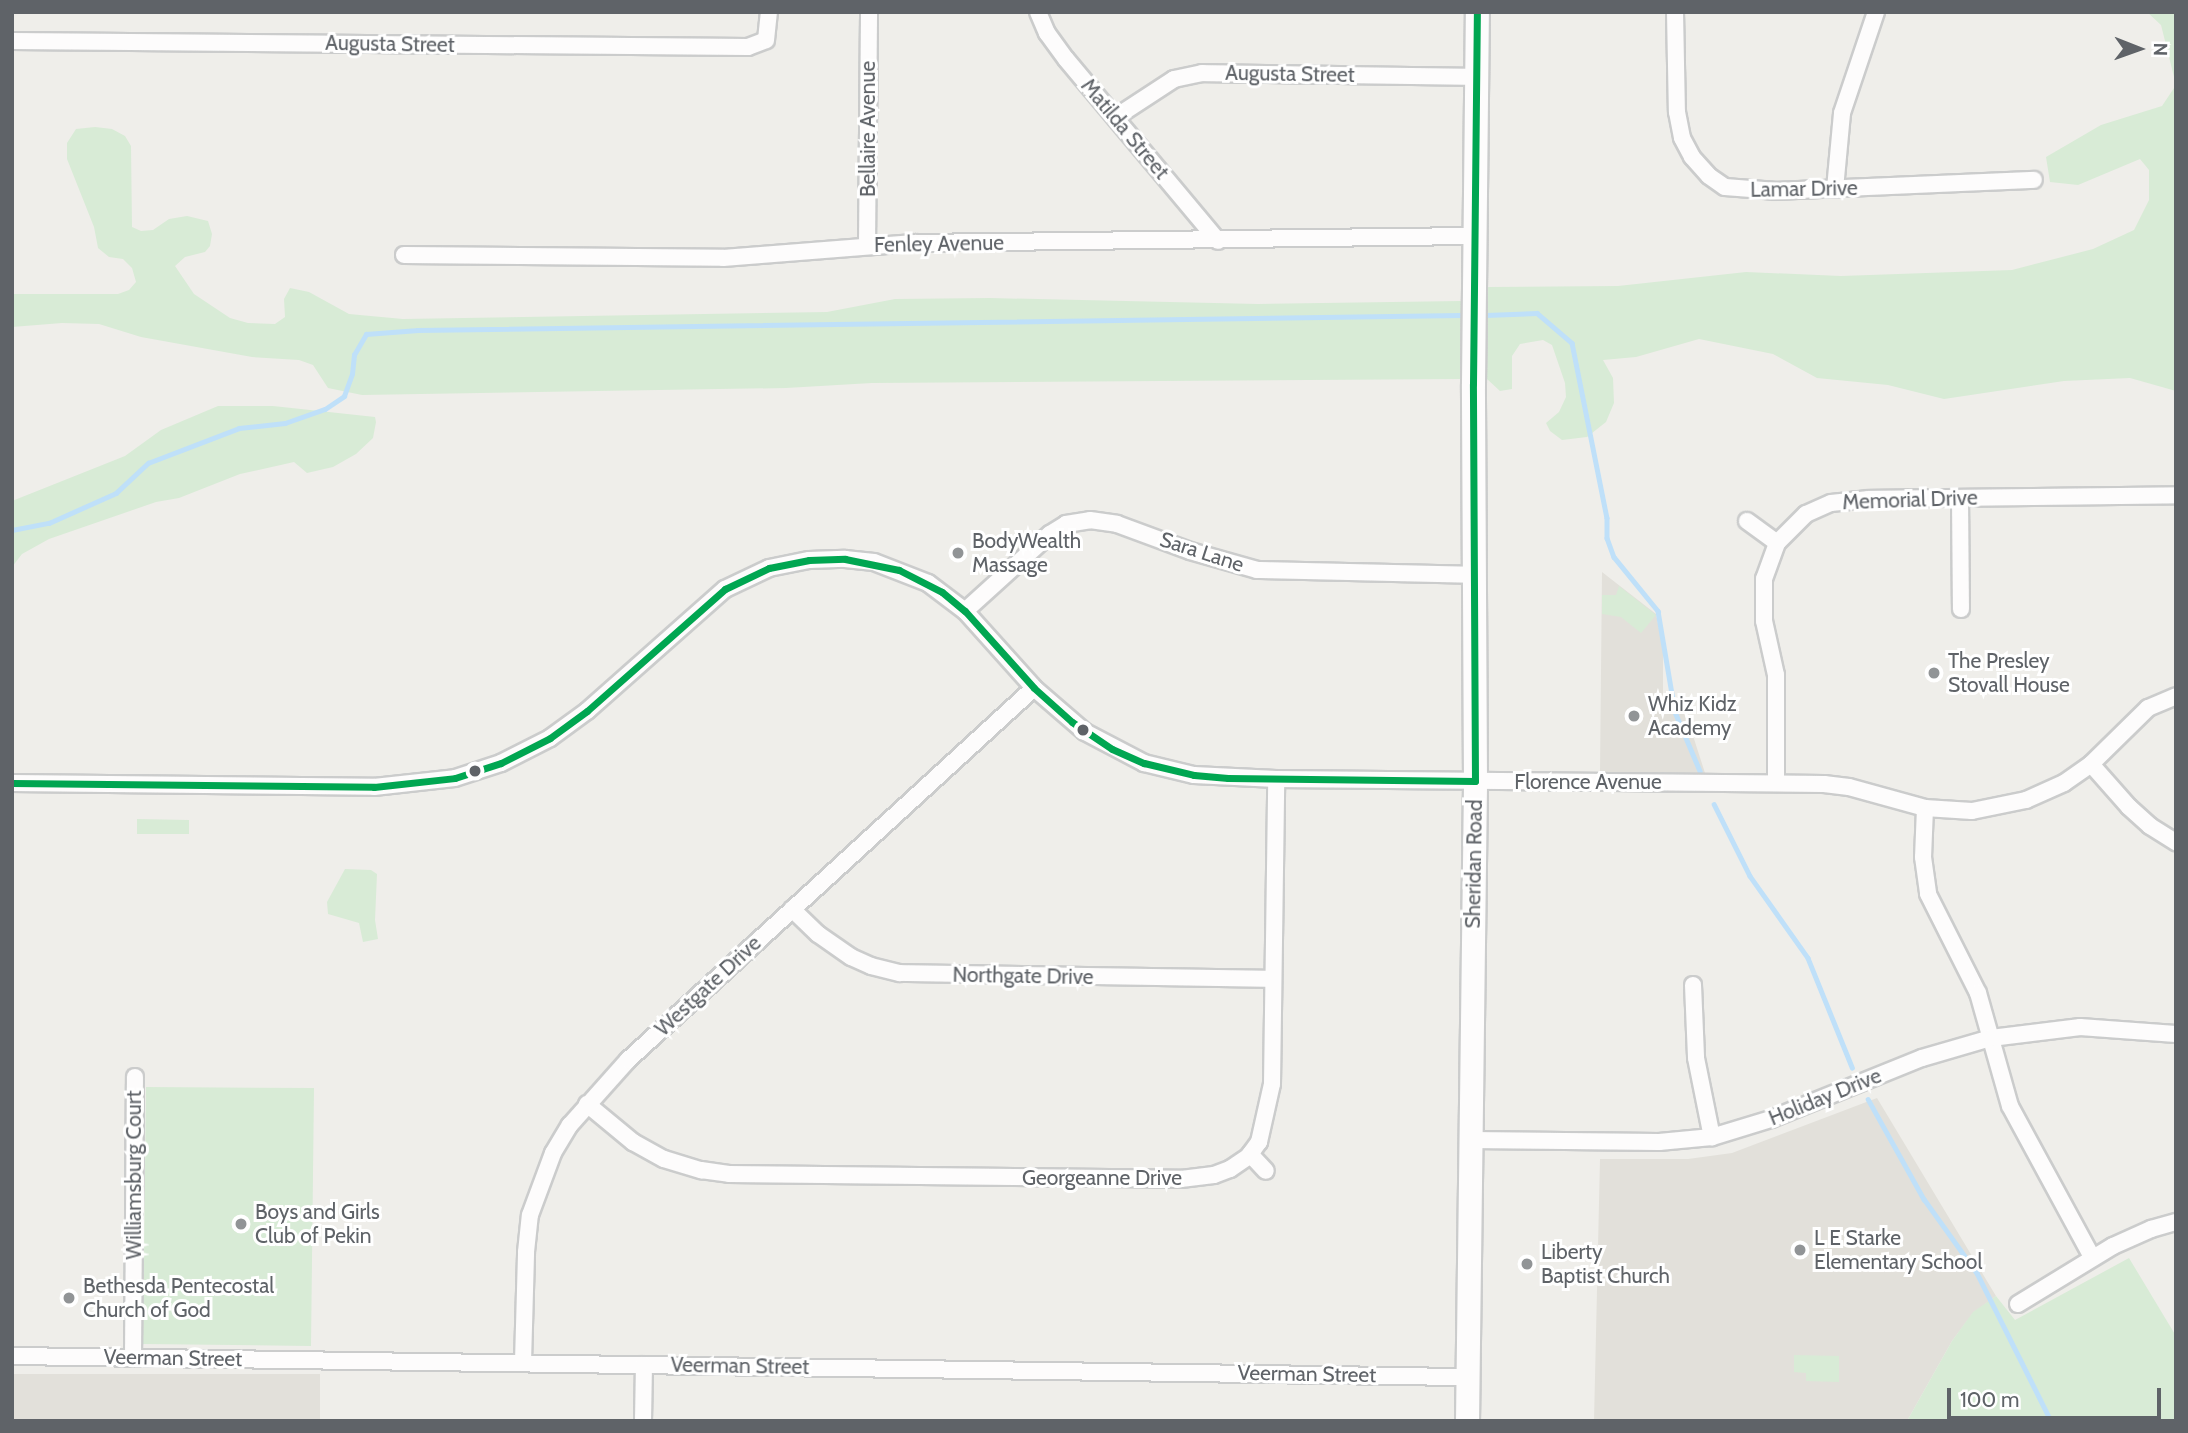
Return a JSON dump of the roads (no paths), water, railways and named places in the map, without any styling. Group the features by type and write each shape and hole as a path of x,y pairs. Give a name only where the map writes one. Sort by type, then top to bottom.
{"main road":[{"name":"Sheridan Road","path":"1467,1421 1475,781 1474,236 1477,12"}],"street":[{"name":"Augusta Street","path":"12,41 748,47 766,40 769,12"},
{"name":"Bellaire Avenue","path":"867,245 869,12"},
{"name":"Matilda Street","path":"1038,12 1047,33 1066,59 1218,241"},
{"name":"Lamar Drive","path":"1675,12 1679,126 1686,148 1709,176 1725,187 1749,191 2034,180"},
{"path":"1835,189 1842,113 1876,12"},
{"name":"Augusta Street","path":"1116,117 1174,79 1202,73 1476,77"},
{"name":"Fenley Avenue","path":"404,255 723,258 867,245 1474,236"},
{"name":"Memorial Drive","path":"1776,783 1776,675 1764,621 1763,594 1767,566 1777,543 1806,513 1831,503 1869,499 2176,495"},
{"path":"1960,498 1961,609"},
{"name":"Sara Lane","path":"965,611 1050,534 1066,524 1090,520 1117,524 1190,551 1257,570 1474,575"},
{"path":"1747,521 1777,543"},
{"name":"Florence Avenue","path":"12,783 393,787 455,778 501,763 550,738 587,711 708,601 755,574 796,562 845,559 874,562 928,583 965,611 1034,688 1085,732 1144,763 1194,775 1276,779 1776,783 1849,787 1925,808 1972,811 2000,807 2039,795 2091,764 2139,716 2159,702 2176,696"},
{"name":"Westgate Drive","path":"523,1362 526,1252 530,1215 553,1153 587,1104 628,1060 1034,688"},
{"path":"2091,764 2129,807 2150,826 2176,842"},
{"path":"1266,1171 1250,1154 1263,1132 1270,1097 1276,779"},
{"path":"1925,808 1923,857 1928,894 1978,993 2010,1106 2092,1257"},
{"name":"Northgate Drive","path":"792,909 818,934 851,957 871,966 900,973 1273,979"},
{"path":"1693,985 1696,1058 1712,1137"},
{"name":"Holiday Drive","path":"1471,1140 1659,1142 1712,1137 1771,1119 1922,1058 1991,1038 2080,1027 2176,1034"},
{"name":"Williamsburg Court","path":"133,1358 135,1076"},
{"name":"Georgeanne Drive","path":"587,1104 633,1142 664,1159 701,1170 729,1174 1181,1179 1214,1175 1239,1164 1250,1154"},
{"path":"2018,1304 2092,1257 2151,1229 2176,1223"},
{"name":"Veerman Street","path":"12,1356 1467,1377"},
{"path":"643,1365 643,1421"}],"waterway":[{"path":"1486,315 1537,313 1572,343 1607,518 1607,538 1614,557 1658,611 1675,712 1700,771"},
{"path":"12,530 49,523 116,493 148,463 239,428 285,423 325,409 344,396 352,374 354,355 366,334 418,330 1461,315"},
{"path":"1714,804 1750,876 1808,958 1852,1067"},
{"path":"1868,1099 1924,1199 1977,1273 2051,1421"}],"place":[{"name":"BodyWealth Massage","path":"958,553"},
{"name":"The Presley Stovall House","path":"1934,673"},
{"name":"Whiz Kidz Academy","path":"1634,716"},
{"name":"Boys and Girls Club of Pekin","path":"241,1224"},
{"name":"L E Starke Elementary School","path":"1800,1250"},
{"name":"Liberty Baptist Church","path":"1527,1264"},
{"name":"Bethesda Pentecostal Church of God","path":"69,1298"}]}
